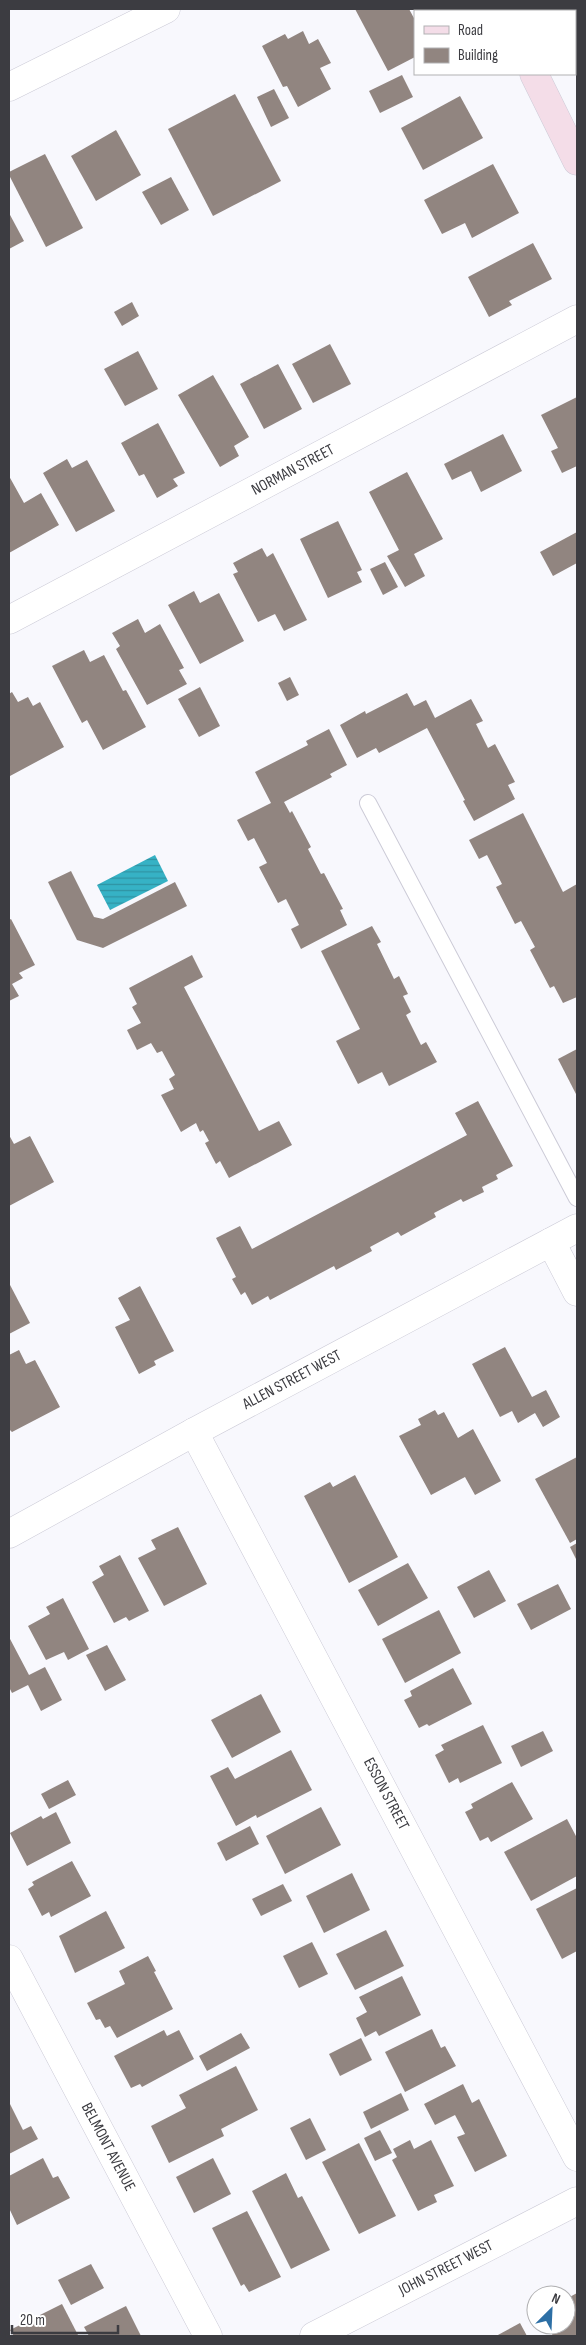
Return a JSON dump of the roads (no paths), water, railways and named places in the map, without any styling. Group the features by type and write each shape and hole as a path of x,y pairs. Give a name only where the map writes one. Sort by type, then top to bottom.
{"street":[{"path":"9,87 166,9"},
{"path":"534,75 577,161"},
{"name":"NORMAN STREET","path":"9,620 577,319"},
{"name":"ALLEN STREET WEST","path":"9,1534 194,1432 577,1228"},
{"path":"551,1242 577,1292"},
{"name":"ESSON STREET","path":"194,1432 577,2157"},
{"name":"BELMONT AVENUE","path":"9,1959 208,2336"},
{"name":"JOHN STREET WEST","path":"314,2336 577,2201"}],"lane":[{"path":"368,803 577,1198"}],"water":[{"path":"155,855 168,881 110,910 97,885"}]}
